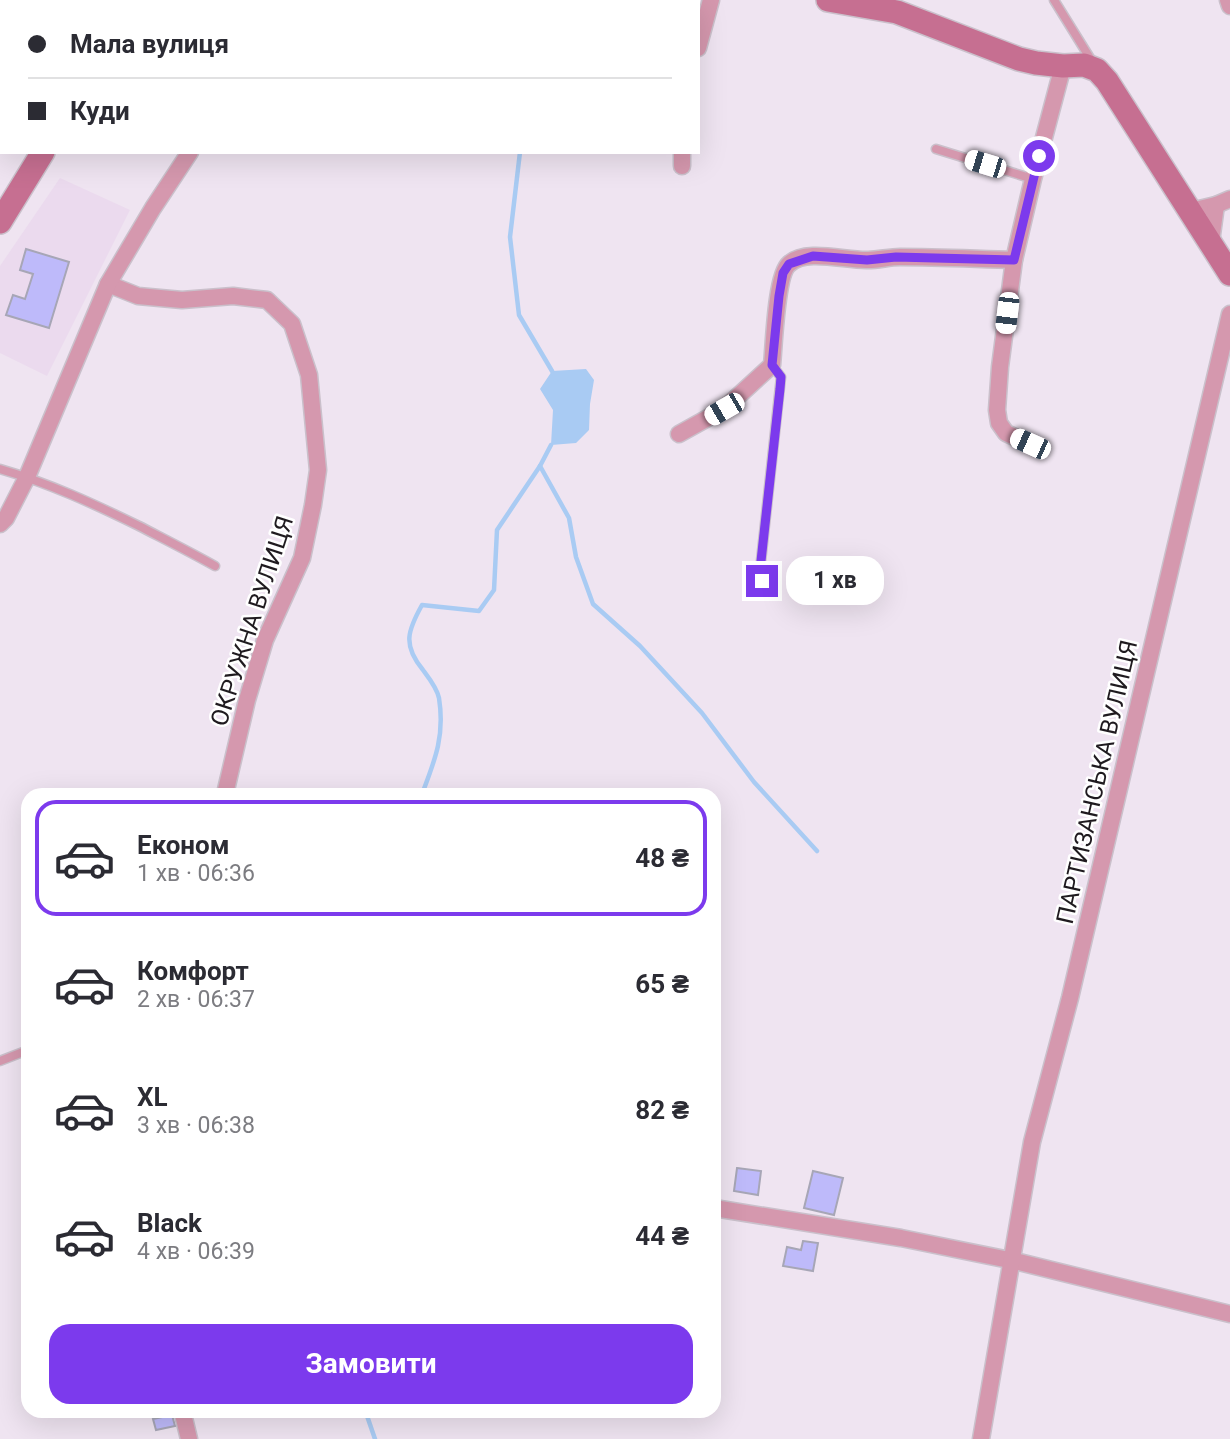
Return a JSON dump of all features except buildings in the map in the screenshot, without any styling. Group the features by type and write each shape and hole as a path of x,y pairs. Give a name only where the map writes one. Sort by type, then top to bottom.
{"street":[{"path":"700,41 711,0"},
{"path":"828,0 897,12 1019,59 1063,66 1084,65 1097,70 1107,81 1230,274"},
{"path":"1228,0 1230,6"},
{"path":"1030,444 1006,433 999,423 997,410 1000,367 1014,260 1063,66"},
{"path":"0,222 42,154"},
{"path":"0,524 6,518 27,477 108,284 189,154"},
{"path":"1191,211 1223,202"},
{"path":"1211,242 1223,202"},
{"path":"678,434 724,409 772,365 779,296 783,273 789,264 813,256 867,260 923,257 1014,260"},
{"name":"ОКРУЖНА ВУЛИЦЯ","path":"108,284 138,296 182,300 233,296 267,300 292,324 309,375 318,470 313,505 302,558 265,640 247,700 226,788"},
{"name":"ПАРТИЗАНСЬКА ВУЛИЦЯ","path":"981,1439 1032,1142 1070,998 1230,314"},
{"path":"721,1209 901,1238 1011,1261 1230,1314"},
{"path":"184,1418 189,1439"}],"lane":[{"path":"1054,0 1097,70"},
{"path":"936,149 1033,179"},
{"path":"762,581 761,561 781,377 772,365"},
{"path":"0,470 27,477 87,500 215,566"},
{"path":"0,1061 21,1054"}],"shaded area":[{"path":"60,178 130,210 47,376 0,353 0,266"}],"water":[{"path":"586,369 594,380 589,430 576,443 551,445 553,410 540,389 552,371"}],"waterway":[{"path":"520,154 510,237 519,315 552,371"},
{"path":"424,788 438,748 441,712 436,691 412,653 409,638 413,622 422,605 479,611 494,590 497,530 551,445"},
{"path":"540,466 569,518 576,557 593,604 640,646 702,713 754,782 817,851"},
{"path":"368,1418 375,1439"}],"route":[{"path":"762,581 761,561 781,377 772,365 783,273 789,264 813,256 867,260 923,257 1014,260 1039,156"}]}
